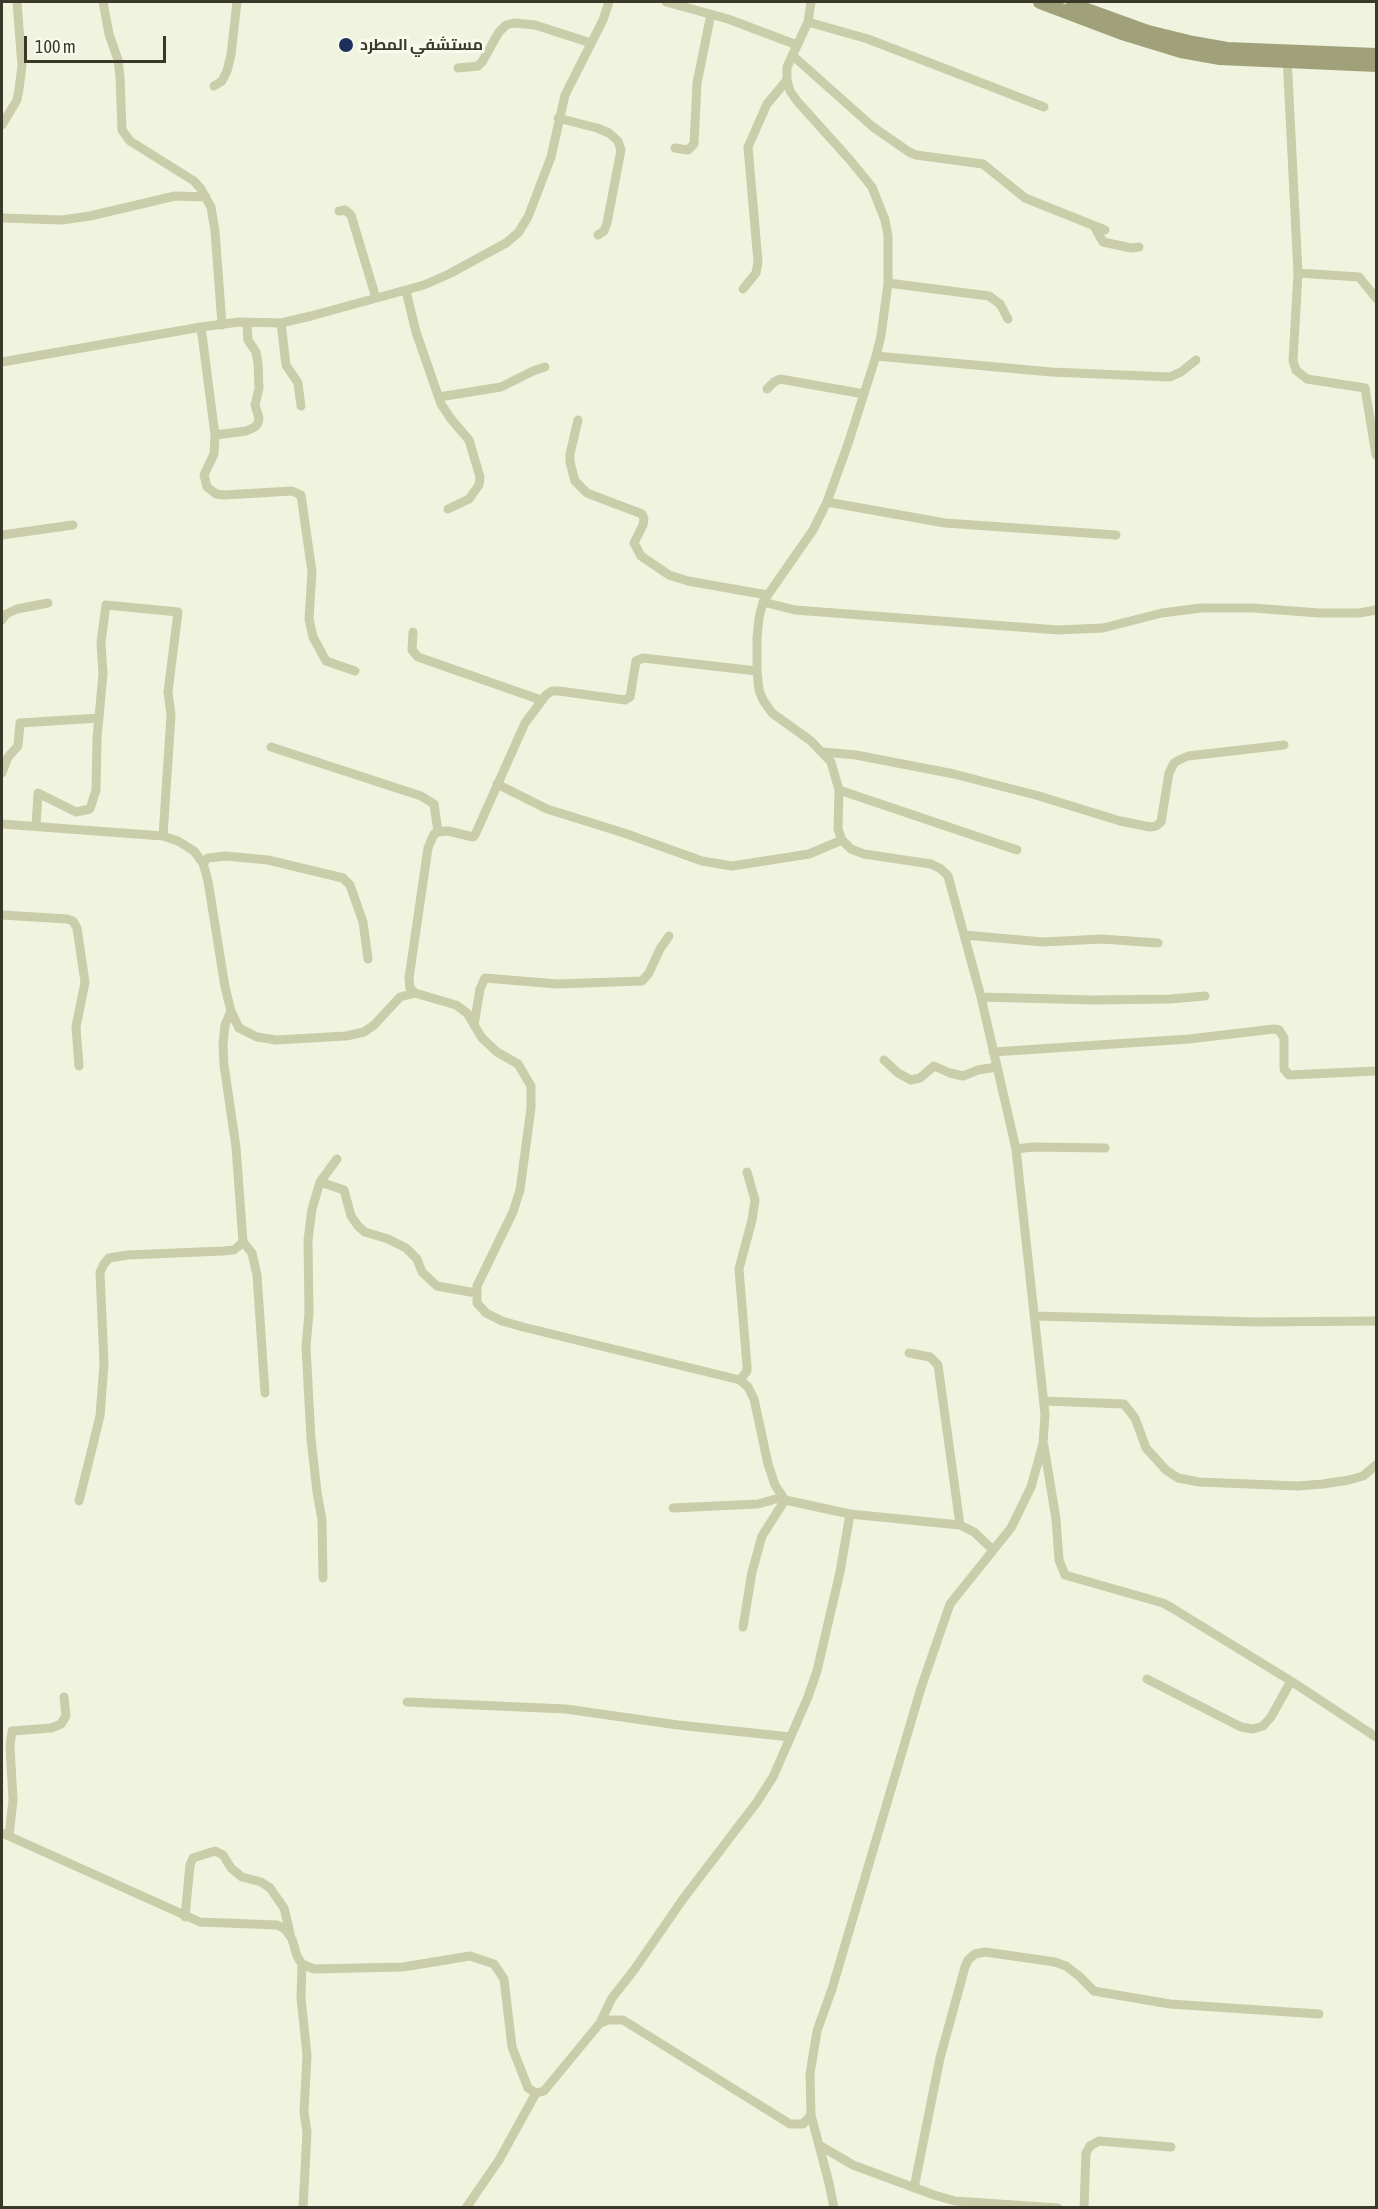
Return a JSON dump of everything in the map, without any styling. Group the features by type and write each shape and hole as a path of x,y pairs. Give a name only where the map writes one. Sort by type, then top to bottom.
{"main road":[{"path":"1040,2 1122,33 1181,51 1220,58 1377,55"},
{"path":"1065,2 1173,39 1227,49 1377,65"}],"street":[{"path":"2,125 17,99 19,89 21,55 17,2"},
{"path":"104,2 109,34 118,60 122,130 130,141 194,181 206,197 210,207 215,231 222,325"},
{"path":"214,86 222,81 227,71 237,2"},
{"path":"666,2 711,14 797,45"},
{"path":"811,2 808,22 787,67 790,91 872,188 885,220 888,236 888,283 876,356 827,502 813,530 765,599 759,618 757,671 759,690 768,707 823,752 835,770 839,790 838,829 842,840 851,849 864,854 931,864 942,869 948,876 981,997 1016,1149 1044,1401 1043,1444 1056,1519 1059,1560 1065,1575 1163,1603 1291,1681 1377,1737"},
{"path":"2,362 201,327 239,322 280,323 406,291 449,274 506,243 518,232 528,217 547,169 565,95 610,3"},
{"path":"675,148 688,150 694,144 698,83 711,14"},
{"path":"458,68 478,66 499,32 506,25 514,22 534,25 591,43"},
{"path":"808,22 868,39 1044,107"},
{"path":"792,55 873,127 909,152 916,155 983,164 1025,198 1105,231"},
{"path":"1287,55 1298,273 1293,362 1296,370 1307,379 1377,389"},
{"path":"743,289 756,273 758,262 748,147 767,104 787,80"},
{"path":"558,118 597,128 609,133 618,141 621,150 607,223 604,231 598,235"},
{"path":"2,218 62,220 90,216 175,196 206,197"},
{"path":"339,211 345,210 351,215 376,298"},
{"path":"1094,226 1103,242 1139,248"},
{"path":"1298,273 1359,277 1377,298"},
{"path":"888,283 989,296 1000,304 1008,319"},
{"path":"406,291 416,332 439,397 446,413 469,440 480,477 479,485 470,499 448,509"},
{"path":"215,435 246,431 255,427 260,418 255,405 259,388 258,363 256,352 248,340 247,323"},
{"path":"280,323 286,365 298,383 301,406"},
{"path":"201,327 215,435 214,454 204,475 204,482 210,491 224,495 292,491 301,495 312,572 309,619 313,637 326,661 355,670"},
{"path":"876,356 1051,372 1170,376 1181,372 1196,360"},
{"path":"439,397 501,387 546,367"},
{"path":"767,389 780,379 864,394"},
{"path":"1365,388 1377,455"},
{"path":"578,420 570,454 575,481 587,493 642,514 644,519 634,543 641,556 669,575 765,599 795,610 1058,630 1103,628 1162,613 1201,608 1253,608 1319,613 1359,613 1377,610"},
{"path":"827,502 945,523 1116,535"},
{"path":"2,535 73,525"},
{"path":"2,620 6,614 17,609 48,603"},
{"path":"36,826 38,793 76,812 90,809 96,790 103,674 101,642 106,604 178,612 168,692 171,716 163,836"},
{"path":"413,632 412,650 418,657 541,700"},
{"path":"415,993 409,985 411,966 428,848 434,834 448,831 473,837 525,723 541,700 552,691 625,700 630,697 636,660 643,658 757,671"},
{"path":"2,773 8,757 18,746 20,723 99,718"},
{"path":"823,752 856,755 954,774 1039,796 1120,821 1150,827 1161,822 1169,773 1174,763 1188,756 1284,746"},
{"path":"271,747 421,796 434,804 438,832"},
{"path":"497,784 547,809 624,832 702,861 732,866 809,854 842,840"},
{"path":"839,790 1017,850"},
{"path":"2,824 163,836 194,850 203,863 208,881 231,1011 239,1028 256,1037 276,1040 346,1036 364,1032 400,997 415,993 456,1005 467,1013 488,1044 518,1064 531,1086 531,1108 520,1190 513,1212 479,1280 476,1293 477,1303 486,1313 502,1320 740,1380 748,1387 754,1399 768,1464 784,1498"},
{"path":"203,863 208,858 226,856 268,861 343,878 350,885 363,922 368,959"},
{"path":"2,915 67,919 73,921 77,928 85,982 76,1027 79,1066"},
{"path":"964,935 1043,942 1102,939 1158,943"},
{"path":"474,1025 480,989 485,978 557,984 642,981 650,973 660,949 669,936"},
{"path":"981,997 1104,1000 1205,996"},
{"path":"231,1011 225,1025 223,1045 236,1147 243,1242 252,1253 255,1262 265,1393"},
{"path":"993,1052 1198,1038 1274,1029 1279,1030 1284,1038 1284,1069 1289,1075 1377,1071"},
{"path":"884,1060 898,1073 911,1080 920,1078 934,1066 963,1076 998,1066"},
{"path":"1016,1149 1032,1147 1105,1148"},
{"path":"323,1578 322,1520 311,1439 306,1347 309,1313 308,1240 312,1209 320,1182 337,1159"},
{"path":"740,1380 747,1371 747,1366 739,1269 755,1200 747,1172"},
{"path":"320,1182 344,1190 351,1216 358,1226 365,1232 388,1239 406,1248 417,1259 422,1272 437,1286 476,1293"},
{"path":"79,1501 100,1416 104,1364 100,1272 104,1264 109,1258 128,1255 234,1250 243,1242"},
{"path":"1036,1316 1256,1322 1377,1321"},
{"path":"909,1353 930,1357 939,1365 960,1525"},
{"path":"1044,1401 1124,1404 1135,1418 1146,1448 1166,1470 1178,1478 1199,1482 1298,1486 1349,1480 1363,1476 1377,1465"},
{"path":"834,2208 811,2115 810,2074 817,2031 835,1978 921,1688 950,1604 1011,1528 1031,1487 1043,1444"},
{"path":"743,1627 752,1572 762,1536 784,1498"},
{"path":"673,1508 758,1504 784,1498 850,1514 960,1525 974,1532 993,1550"},
{"path":"302,1964 314,1969 403,1967 470,1956 494,1964 504,1979 512,2047 528,2088 536,2093 544,2091 600,2023 612,1998 773,1777 817,1671 840,1572 850,1514"},
{"path":"1147,1679 1241,1727 1253,1729 1263,1726 1271,1717 1291,1681"},
{"path":"64,1697 66,1716 61,1724 51,1728 12,1731 10,1746 13,1800 5,1834 185,1917 200,1922 277,1925 285,1929 292,1939"},
{"path":"407,1702 566,1709 692,1727 790,1737"},
{"path":"185,1917 189,1864 193,1858 215,1851 223,1855 231,1868 242,1877 261,1882 270,1888 284,1908 297,1956 302,1964 301,1998 307,2055 304,2112 307,2132 303,2208"},
{"path":"914,2188 940,2058 965,1966 975,1954 985,1952 1055,1962 1079,1976 1094,1991 1111,1994 1170,2004 1319,2014"},
{"path":"600,2023 608,2020 628,2021 790,2124 803,2124 811,2115"},
{"path":"466,2208 499,2160 536,2093"},
{"path":"1084,2208 1086,2153 1090,2146 1098,2141 1171,2146"},
{"path":"819,2145 853,2165 955,2201 1058,2208"}],"place":[{"name":"مستشفي المطرد","path":"346,45"}]}
